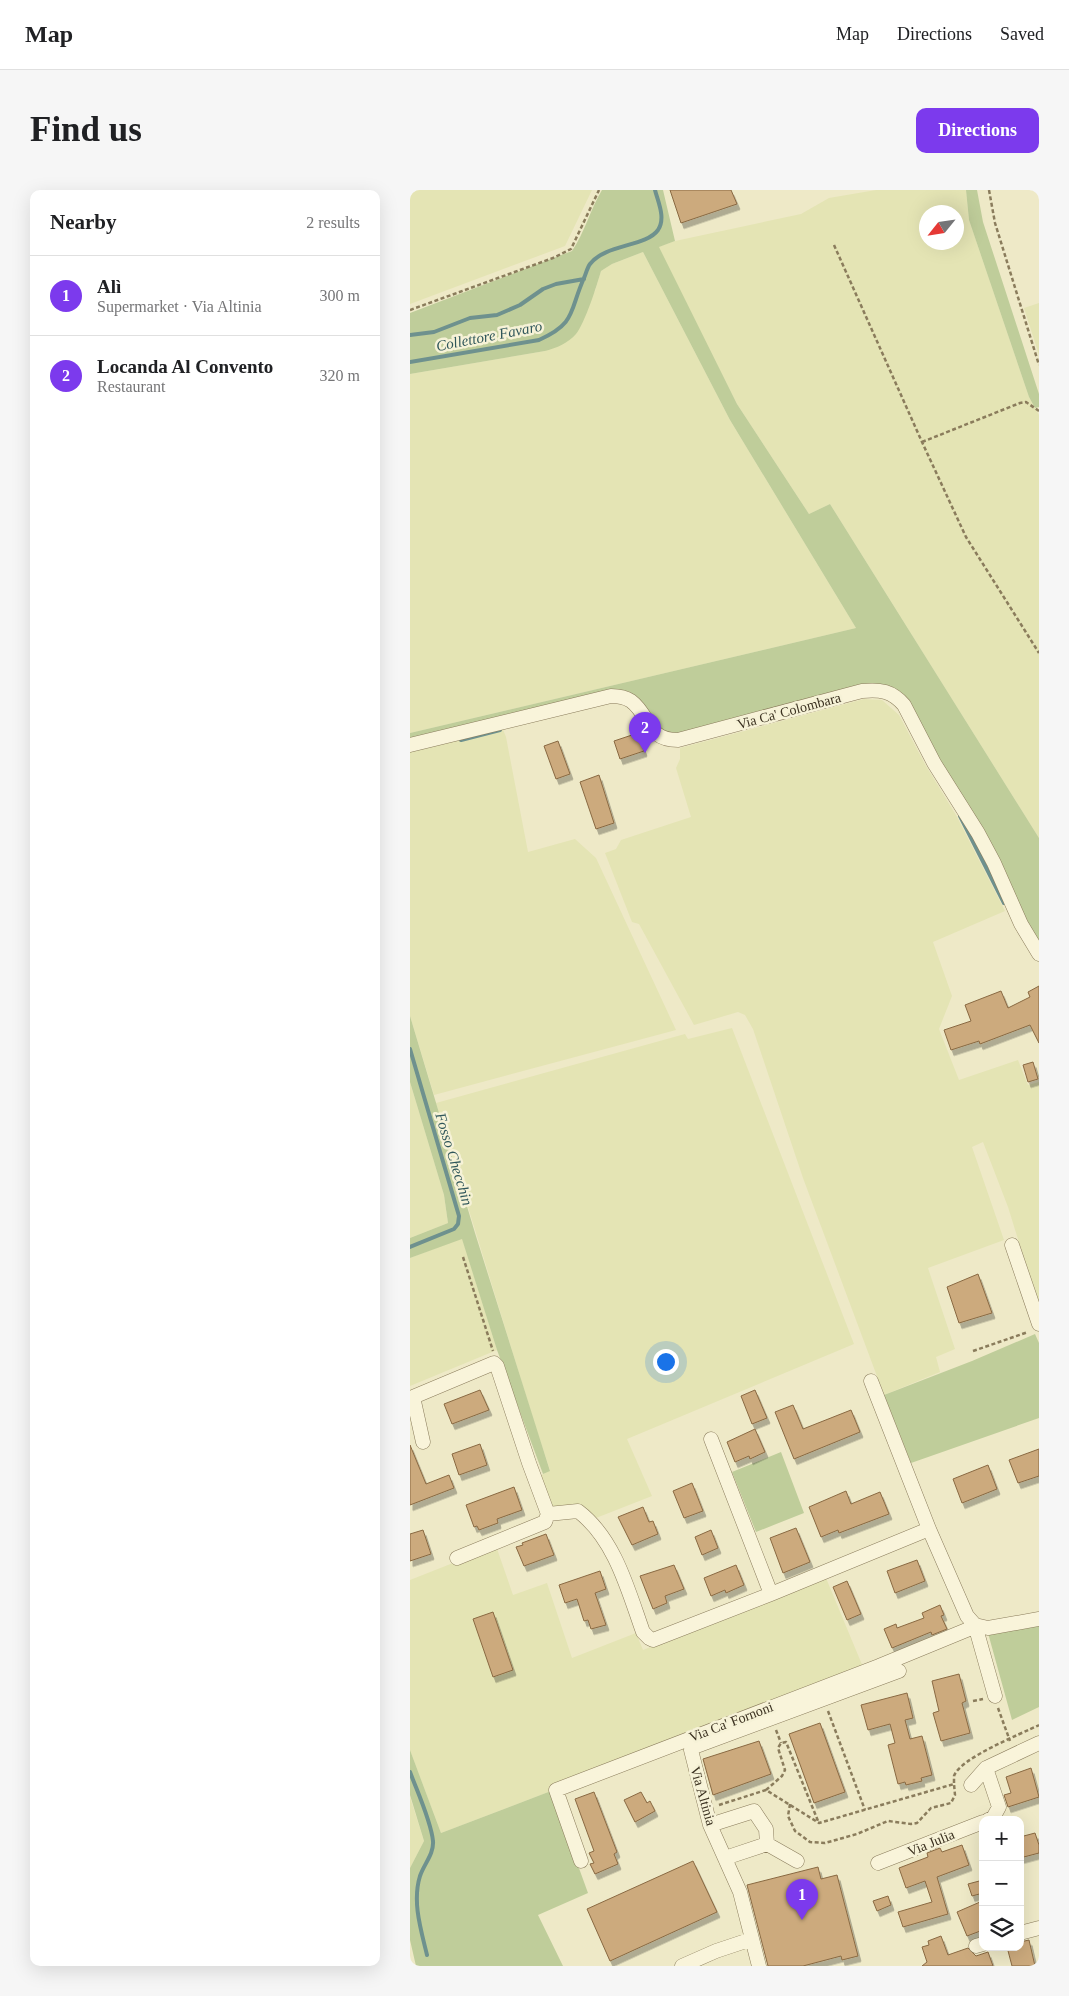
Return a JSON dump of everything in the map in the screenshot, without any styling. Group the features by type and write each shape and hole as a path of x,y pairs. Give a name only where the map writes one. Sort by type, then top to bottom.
{"street":[{"name":"Via Ca' Colombara","path":"410,745 611,696 622,697 631,701 651,730 659,736 668,740 678,740 862,691 883,690 891,693 904,704 934,763 974,826 994,864 1021,924 1039,954"},
{"path":"1012,1245 1034,1328"},
{"path":"423,1442 412,1397 494,1363 497,1366 548,1514 545,1522 457,1558"},
{"path":"871,1381 929,1530 963,1608 975,1625 995,1696"},
{"path":"711,1439 771,1594"},
{"path":"548,1514 578,1511 592,1524 618,1565 644,1632 653,1640 929,1530"},
{"name":"Via Ca' Fornoni","path":"581,1861 556,1790 879,1666 970,1629 975,1625 988,1628 1039,1619"},
{"name":"Via Altinia","path":"758,1966 740,1892 710,1825 691,1750 694,1747 899,1671"},
{"path":"972,1784 986,1768 1039,1743"},
{"path":"986,1768 999,1807 994,1816"},
{"path":"710,1825 754,1811 766,1829 767,1844"},
{"name":"Via Julia","path":"878,1863 979,1824"},
{"path":"725,1858 767,1844 797,1862"},
{"path":"1024,1932 1039,1928"},
{"path":"682,1966 716,1951 752,1939"}],"path":[{"path":"410,310 553,258 570,249 599,190"},
{"path":"989,190 995,223 1039,365"},
{"path":"834,246 966,537 1039,652"},
{"path":"922,442 1020,403 1026,402 1039,411"},
{"path":"463,1256 497,1366"},
{"path":"974,1351 1034,1328"},
{"path":"995,1696 1002,1723 1017,1753"},
{"path":"828,1711 865,1810"},
{"path":"790,1804 788,1816 795,1832 810,1842 825,1843 857,1834 888,1821 917,1823 932,1808 951,1803 955,1794 954,1776 961,1767 985,1750 1039,1726"},
{"path":"776,1730 781,1743"},
{"path":"781,1743 786,1742 789,1746 806,1794 820,1822"},
{"path":"712,1806 766,1790 782,1776 785,1770 778,1748 781,1743"},
{"path":"766,1790 820,1822 954,1784"}],"green space":[{"path":"410,190 592,190 565,246 410,304"},
{"path":"602,190 663,190 675,241 659,247 737,404 809,514 830,504 1039,838 1039,947 899,692 892,687 884,685 675,736 658,729 635,697 630,692 622,690 410,741 410,733 856,628 730,420 643,252 612,264 601,271 579,329 573,337 562,345 545,351 410,374 410,313 572,251"},
{"path":"876,190 966,190 969,220 1029,397 1039,415 1039,838 830,504 809,514 737,404 658,247 675,241 801,214 829,198"},
{"path":"966,190 977,190 983,222 1039,394 1039,407 1035,408 1029,397 969,220"},
{"path":"643,252 730,420 856,628 410,733 410,374 545,351 595,291 601,271 612,264"},
{"path":"1039,303 1039,355 1024,308"},
{"path":"864,699 882,700 899,715 926,766 956,815 1005,911 933,942 952,996 939,1029 959,1080 1018,1060 1028,1085 1039,1082 1039,1307 1008,1207 983,1142 972,1147 1004,1240 928,1268 955,1349 936,1357 940,1372 884,1395 803,1178 753,1029 745,1015 738,1012 694,1025 639,924 632,922 605,853 616,849 621,840 691,817 676,768 680,759 680,748"},
{"path":"502,727 506,737 528,852 575,839 596,858 676,1030 434,1095 410,1016 410,749"},
{"path":"410,1016 475,1233 550,1471 543,1474 497,1350 462,1239 410,1258 410,1238 448,1223 444,1195 410,1082"},
{"path":"732,1028 854,1344 627,1439 652,1496 596,1518 580,1505 554,1507 540,1476 550,1470 436,1103 685,1034 688,1039"},
{"path":"410,1082 444,1195 448,1223 410,1238"},
{"path":"462,1238 497,1350 410,1386 410,1258"},
{"path":"1035,1334 1039,1343 1039,1418 911,1463 884,1395"},
{"path":"781,1452 804,1513 756,1532 732,1472"},
{"path":"496,1546 513,1595 547,1583 572,1658 636,1633 643,1650 826,1578 863,1667 549,1786 551,1791 441,1833 410,1750 410,1580"},
{"path":"1039,1626 1039,1707 1012,1720 988,1633"},
{"path":"410,1750 441,1833 551,1791 588,1893 538,1915 563,1966 416,1966 410,1940 410,1868 424,1841 410,1795"},
{"path":"410,1797 424,1841 410,1868"}],"building":[{"path":"670,190 731,190 737,204 681,223"},
{"path":"638,733 644,751 620,759 614,741"},
{"path":"558,741 570,774 556,779 544,746"},
{"path":"599,775 614,823 596,829 580,782"},
{"path":"1039,986 1039,1043 1030,1025 980,1044 979,1041 951,1050 944,1030 971,1021 965,1005 1001,991 1008,1008 1030,997 1028,992"},
{"path":"1033,1062 1038,1079 1028,1082 1023,1065"},
{"path":"978,1274 992,1313 959,1323 947,1287"},
{"path":"480,1390 489,1410 452,1424 444,1404"},
{"path":"755,1390 767,1418 752,1424 741,1396"},
{"path":"793,1405 803,1429 851,1410 860,1432 794,1459 775,1412"},
{"path":"755,1429 765,1452 750,1459 749,1456 735,1462 727,1442"},
{"path":"480,1444 487,1465 459,1475 452,1454"},
{"path":"410,1445 426,1484 449,1475 454,1488 410,1505"},
{"path":"1039,1449 1039,1476 1018,1483 1009,1460"},
{"path":"988,1465 997,1489 962,1503 953,1479"},
{"path":"692,1483 703,1511 684,1518 673,1491"},
{"path":"514,1487 522,1510 497,1519 498,1523 479,1530 477,1526 474,1527 466,1505"},
{"path":"846,1491 851,1504 880,1492 889,1514 839,1533 838,1530 821,1537 809,1507"},
{"path":"643,1507 649,1522 653,1521 658,1534 632,1545 618,1517"},
{"path":"796,1528 810,1562 783,1573 770,1538"},
{"path":"423,1530 431,1554 410,1561 410,1534"},
{"path":"711,1530 718,1548 702,1555 695,1537"},
{"path":"546,1534 554,1555 524,1566 516,1547"},
{"path":"917,1560 925,1581 895,1593 887,1571"},
{"path":"674,1565 684,1589 665,1596 667,1603 653,1609 640,1576"},
{"path":"736,1565 744,1585 726,1593 725,1590 711,1596 704,1578"},
{"path":"600,1571 606,1589 595,1593 606,1625 591,1629 588,1620 584,1621 577,1599 565,1603 559,1585"},
{"path":"847,1581 861,1614 847,1620 833,1587"},
{"path":"940,1605 944,1615 941,1616 947,1629 932,1635 931,1632 892,1648 884,1629 896,1624 897,1628 924,1618 922,1613"},
{"path":"493,1612 513,1670 493,1677 473,1619"},
{"path":"959,1674 966,1701 962,1703 970,1733 941,1741 933,1713 939,1711 932,1681"},
{"path":"907,1693 913,1718 905,1720 910,1739 922,1736 932,1775 921,1778 922,1781 906,1785 905,1782 898,1784 888,1745 895,1743 890,1724 868,1730 861,1705"},
{"path":"820,1723 845,1792 814,1803 789,1734"},
{"path":"759,1741 771,1774 713,1795 703,1759"},
{"path":"1031,1768 1039,1797 1008,1807 1004,1795 1011,1793 1006,1777"},
{"path":"594,1792 617,1852 614,1854 618,1864 595,1874 590,1864 594,1863 589,1853 594,1851 575,1799"},
{"path":"641,1792 647,1803 650,1801 655,1811 635,1822 624,1800"},
{"path":"1035,1833 1039,1845 1039,1853 1024,1857 1024,1836"},
{"path":"962,1845 969,1865 937,1877 948,1914 903,1927 898,1912 932,1902 925,1881 906,1888 899,1868 928,1857 927,1853 940,1848 942,1852"},
{"path":"693,1861 717,1912 610,1961 587,1909"},
{"path":"818,1867 821,1879 837,1875 858,1956 842,1960 841,1956 803,1966 768,1966 747,1885"},
{"path":"979,1881 979,1894 972,1896 968,1884"},
{"path":"888,1896 891,1905 877,1911 873,1901"},
{"path":"979,1902 979,1932 967,1936 957,1912"},
{"path":"941,1936 948,1955 968,1948 976,1956 988,1952 993,1966 922,1966 927,1962 922,1947 929,1945 928,1941"},
{"path":"1029,1940 1035,1966 1012,1966 1008,1951 1024,1951 1024,1941"}],"waterway":[{"name":"Collettore Favaro","path":"410,362 539,340 560,328 570,315 590,264 597,257 644,240 658,230 661,215 655,190"},
{"path":"410,335 434,332 470,318 497,315 520,305 543,289 556,284 584,279"},
{"path":"461,740 500,730"},
{"path":"960,816 1004,903"},
{"name":"Fosso Checchin","path":"410,1049 459,1216 458,1224 454,1229 410,1247"},
{"name":"Fosso Checchin","path":"410,1772 427,1815 433,1841 430,1855 420,1876 417,1896 418,1916 427,1955"}],"place":[{"name":"Locanda Al Convento","path":"645,753"},
{"name":"Alì","path":"802,1920"}]}
